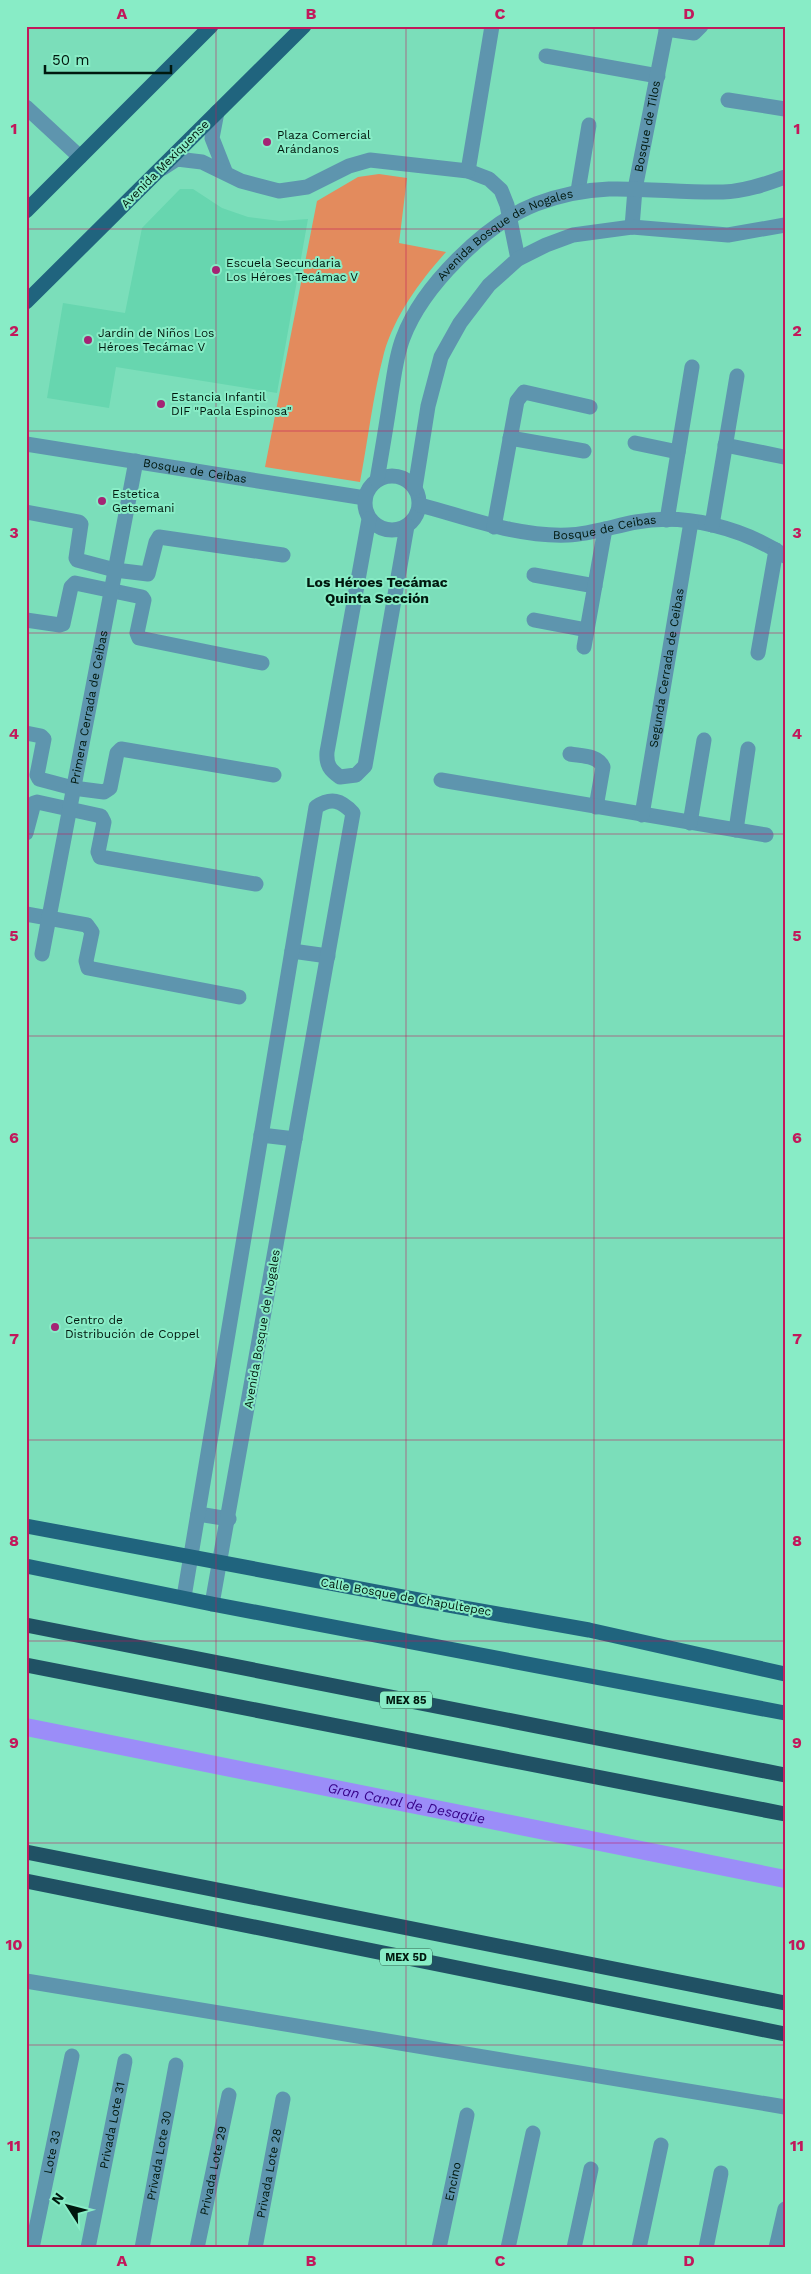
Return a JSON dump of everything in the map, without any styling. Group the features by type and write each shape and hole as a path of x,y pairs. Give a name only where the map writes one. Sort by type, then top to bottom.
{"highway":[{"name":"MEX 85","path":"26,1625 785,1775"},
{"path":"26,1665 785,1814"},
{"name":"MEX 5D","path":"26,1852 785,2003"},
{"name":"MEX 5D","path":"26,1881 785,2034"}],"main road":[{"path":"26,211 211,26"},
{"name":"Avenida Mexiquense","path":"26,302 304,26"},
{"name":"Calle Bosque de Chapultepec","path":"26,1526 588,1630 785,1674"},
{"path":"26,1566 212,1604 785,1713"}],"street":[{"path":"468,171 492,26"},
{"path":"667,28 694,33 701,26"},
{"name":"Bosque de Tilos","path":"632,227 636,189 667,28"},
{"path":"546,56 658,76"},
{"path":"728,100 785,109"},
{"path":"26,107 80,157"},
{"path":"217,112 212,138 225,171"},
{"path":"578,191 589,125"},
{"path":"158,171 177,159 202,162 225,171 242,181 279,191 307,187 349,166 370,160 468,171 490,179 501,190 507,205 518,258"},
{"name":"Avenida Bosque de Nogales","path":"377,480 395,368 403,338 417,310 433,286 474,244 509,219 534,205 578,191 636,189 724,192 770,183 785,177"},
{"name":"Avenida Bosque de Nogales","path":"416,488 428,406 441,357 460,323 489,285 518,258 573,235 632,227 728,235 785,225"},
{"path":"667,520 692,368"},
{"path":"712,525 738,376"},
{"path":"494,527 516,401 524,392 590,407"},
{"path":"510,438 584,451"},
{"name":"Bosque de Ceibas","path":"26,444 365,498"},
{"path":"635,444 678,452"},
{"path":"725,445 784,456"},
{"name":"Primera Cerrada de Ceibas","path":"42,954 136,461"},
{"path":"387,476 398,476 408,480 416,488 420,505 416,517 406,526 393,531 380,528 369,519 365,509 365,498 369,488 377,480 387,476"},
{"name":"Bosque de Ceibas","path":"420,505 471,518 494,527 528,533 569,535 638,522 667,520 691,522 712,525 756,538 780,553"},
{"path":"26,512 79,522 81,524 77,560 115,570 148,574 159,537 283,555"},
{"path":"369,519 326,759 330,770 340,778 356,775 365,766 406,526"},
{"name":"Segunda Cerrada de Ceibas","path":"642,815 691,522"},
{"path":"584,647 605,529"},
{"path":"758,653 780,553"},
{"path":"534,576 595,586"},
{"path":"26,620 63,624 71,587 75,583 139,595 144,600 137,633 139,638 262,662"},
{"path":"534,620 587,630"},
{"path":"26,733 41,736 44,739 37,776 39,779 73,788 107,791 121,748 274,775"},
{"path":"690,823 704,740"},
{"path":"736,830 748,749"},
{"path":"570,754 596,758 601,761 603,766 596,807"},
{"path":"441,780 766,835"},
{"name":"Avenida Bosque de Nogales","path":"184,1597 316,807 325,800 335,800 346,805 353,813 221,1563 212,1604"},
{"path":"26,833 34,803 37,802 101,816 104,822 98,852 100,856 256,884"},
{"path":"26,914 87,925 92,932 86,965 88,968 239,997"},
{"path":"292,951 328,956"},
{"path":"261,1135 295,1139"},
{"path":"198,1514 228,1520"},
{"path":"26,1981 785,2107"},
{"name":"Lote 33","path":"32,2248 72,2056"},
{"name":"Privada Lote 31","path":"88,2248 125,2061"},
{"name":"Privada Lote 30","path":"142,2248 176,2065"},
{"name":"Privada Lote 29","path":"197,2248 229,2095"},
{"name":"Privada Lote 28","path":"255,2248 283,2099"},
{"name":"Encino","path":"439,2248 467,2115"},
{"path":"508,2248 533,2133"},
{"path":"639,2248 661,2145"},
{"path":"574,2248 591,2169"},
{"path":"706,2248 721,2173"},
{"path":"776,2248 785,2209"}],"shaded area":[{"path":"379,174 407,178 399,243 446,252 409,299 389,339 377,385 360,482 265,467 317,201 358,177"},
{"name":"Escuela Secundaria Los Héroes Tecámac V","path":"180,189 193,189 222,208 248,217 280,221 308,219 277,393 116,367 109,408 47,398 63,303 125,313 142,228"}],"waterway":[{"name":"Gran Canal de Desagüe","path":"26,1727 785,1879"}],"place":[{"name":"Plaza Comercial Arándanos","path":"267,142"},
{"name":"Escuela Secundaria Los Héroes Tecámac V","path":"216,270"},
{"name":"Jardín de Niños Los Héroes Tecámac V","path":"88,340"},
{"name":"Estancia Infantil DIF \"Paola Espinosa\"","path":"161,404"},
{"name":"Estetica Getsemani","path":"102,501"},
{"name":"Centro de Distribución de Coppel","path":"55,1327"}],"district":[{"name":"Los Héroes Tecámac Quinta Sección","path":"377,590"}]}
